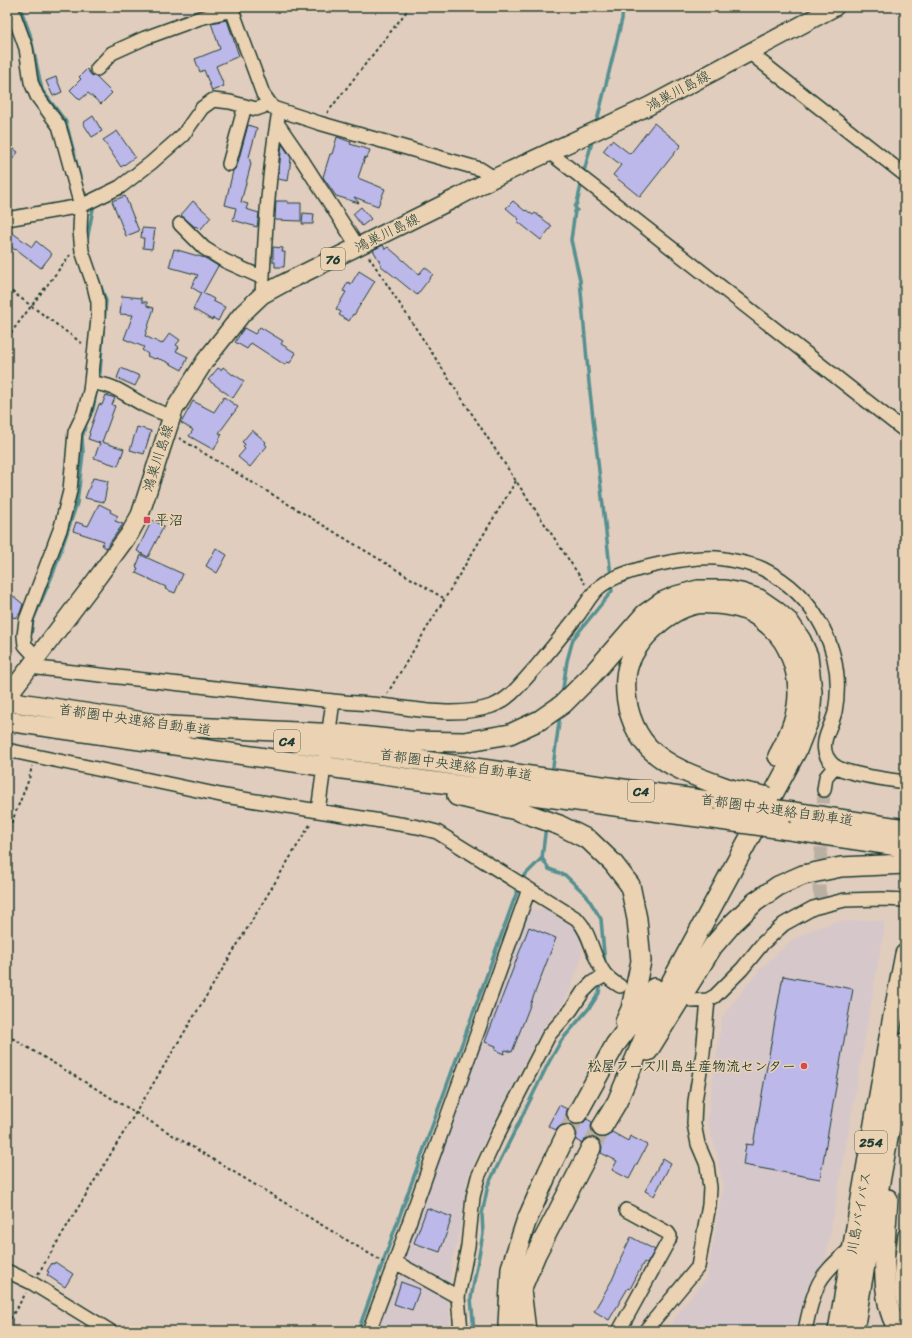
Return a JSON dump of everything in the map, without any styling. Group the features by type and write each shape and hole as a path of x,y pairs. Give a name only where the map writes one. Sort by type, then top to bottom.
{"highway":[{"path":"328,740 464,742 510,734 540,720 558,708 590,677 645,614 662,602 676,596 698,590 726,590 759,599 789,622 801,640 808,656 812,692 810,717 797,750 655,1012 617,1102"},
{"path":"615,1045 643,1008 700,904 786,741 798,705 799,683 793,660 784,640 769,625 753,613 732,605 698,603 675,611 660,621 645,636 631,659 626,677 627,704 637,733 650,749 688,774 726,796 795,807 905,817"},
{"name":"首都圏中央連絡自動車道","path":"7,701 169,726 328,740 552,778 726,796"},
{"name":"首都圏中央連絡自動車道","path":"13,722 549,798 783,829 904,850"},
{"path":"427,781 444,793 516,810 559,825 589,840 613,863 630,885 637,918 641,961 631,1009 615,1045 577,1114"},
{"name":"首都圏中央連絡自動車道","path":"795,807 904,850"},
{"path":"602,1127 713,946 732,924 755,902 778,886 803,875 841,867 904,850"},
{"name":"川島バイパス","path":"838,1331 905,954"},
{"name":"川島バイパス","path":"854,1331 905,1042"},
{"path":"893,1115 884,1265 890,1312 900,1331"},
{"path":"510,1331 508,1325 511,1268 526,1222 566,1135"},
{"path":"526,1331 521,1290 536,1254 591,1148"},
{"path":"828,1331 845,1293"}],"main road":[{"name":"鴻巣川島線","path":"7,697 130,533 140,515 169,423 187,387 205,361 242,314 262,295 494,178 649,106 835,7"}],"street":[{"path":"11,7 26,48 31,82 36,96 59,126 81,206 80,223 82,251 98,302 95,383 75,432 70,490 61,527 26,620 24,636 25,645 33,662 333,701 424,710 475,710 492,706 505,699 518,688 560,638 600,586 617,576 657,565 695,558 723,559 762,568 792,587 812,608 827,635 834,660 837,684 835,711 824,746 827,757 835,766 846,771 905,782"},
{"path":"97,69 112,54 145,38 231,8 263,94 273,108 319,123 480,169 494,178"},
{"path":"750,53 905,175"},
{"path":"7,219 81,206 120,187 151,163 183,135 202,108 213,100 230,102 256,109 262,107 268,102"},
{"path":"229,164 245,106"},
{"path":"262,295 266,217 277,124 280,111"},
{"path":"277,124 360,246"},
{"path":"549,152 905,431"},
{"path":"180,224 204,248 225,261 263,278"},
{"path":"95,383 117,388 169,423"},
{"path":"318,811 333,701"},
{"path":"7,750 225,796 418,827 437,832 577,919 584,927 598,963 606,975 620,986"},
{"path":"824,790 826,778 835,766"},
{"path":"369,1331 528,888"},
{"path":"693,1000 708,1000 725,987 763,943 784,924 822,902 882,899 905,900"},
{"path":"461,1331 458,1297 468,1246 473,1197 478,1177 500,1129 550,1035 571,1010 583,992 593,982 606,975"},
{"path":"645,1331 698,1268 709,1205 710,1188 707,1165 698,1144 694,1124 695,1101 703,1053 708,1000"},
{"path":"619,1331 670,1236 668,1233 626,1210"},
{"path":"905,1235 900,1282 902,1297 905,1305"},
{"path":"805,1331 812,1301 819,1282 854,1245"},
{"path":"394,1264 458,1297"},
{"path":"7,1271 32,1283 110,1331"}],"path":[{"path":"319,123 410,7"},
{"path":"7,338 81,242"},
{"path":"360,246 583,581 595,592"},
{"path":"7,288 95,353"},
{"path":"169,423 445,599"},
{"path":"380,705 516,482"},
{"path":"7,834 29,778 35,755"},
{"path":"7,1324 318,811"},
{"path":"7,1035 379,1261 394,1264"}],"shaded area":[{"path":"546,908 567,919 578,932 582,948 580,963 566,999 547,1023 534,1044 468,1176 458,1240 452,1259 450,1278 448,1303 452,1331 375,1331 522,924 531,910"},
{"path":"878,920 884,922 884,930 826,1258 807,1288 795,1331 668,1331 681,1308 707,1278 723,1186 717,1154 707,1121 722,1017 759,970 791,941 813,929 835,922"}],"building":[{"path":"227,20 239,56 216,66 224,86 212,91 204,70 200,72 195,59 220,49 211,23"},
{"path":"87,69 91,75 96,77 112,93 101,104 88,93 80,100 70,90 81,79 79,77"},
{"path":"56,77 62,92 53,96 46,81"},
{"path":"93,116 102,131 92,137 83,123"},
{"path":"654,123 681,145 640,197 613,175 621,165 603,151 612,140 630,154"},
{"path":"248,125 257,128 249,157 251,164 241,202 248,204 246,209 259,213 257,227 233,220 236,208 225,205 233,171 237,166"},
{"path":"117,131 135,157 121,167 103,140"},
{"path":"337,137 351,142 350,144 370,150 367,158 365,157 358,178 385,189 378,206 354,197 359,203 336,196 323,177"},
{"path":"7,144 18,152 7,166"},
{"path":"282,144 291,158 288,181 278,179"},
{"path":"125,196 139,231 126,236 112,201"},
{"path":"193,201 211,217 200,230 181,215"},
{"path":"276,201 301,203 301,221 275,220"},
{"path":"513,201 525,211 526,210 533,215 535,213 552,226 541,240 517,221 519,219 506,208"},
{"path":"361,207 371,219 362,226 353,214"},
{"path":"303,213 314,214 313,224 302,224"},
{"path":"142,228 155,229 152,249 143,248 144,238 141,238"},
{"path":"7,229 32,247 36,241 52,254 41,268 7,243"},
{"path":"383,245 385,249 388,247 419,274 425,267 433,274 417,295 380,265 381,264 373,250"},
{"path":"273,247 283,248 282,252 285,252 284,267 275,267 275,262 273,262"},
{"path":"174,249 205,258 218,266 203,293 214,299 213,301 225,307 218,321 213,318 212,320 193,309 201,293 191,287 198,275 169,267"},
{"path":"359,271 375,281 349,321 339,315 341,312 336,309 346,292 343,291 348,282 351,284"},
{"path":"122,296 142,298 142,302 147,302 147,306 154,308 145,336 162,344 170,333 180,340 176,345 179,347 176,351 188,357 182,370 165,361 147,356 148,354 142,350 144,347 124,339 133,315 120,314"},
{"path":"260,327 283,341 281,344 296,353 290,363 287,362 285,365 251,343 247,349 235,342 244,328 255,334"},
{"path":"223,367 244,381 233,398 208,380 218,368 221,370"},
{"path":"121,368 140,376 135,386 117,378"},
{"path":"106,395 115,398 112,405 115,406 102,442 124,449 118,466 94,458 100,443 88,439 99,404 102,405"},
{"path":"224,397 238,407 219,433 222,434 214,450 189,436 193,430 181,423 193,401 214,412"},
{"path":"137,427 151,431 144,454 130,450"},
{"path":"252,430 266,442 265,444 267,446 250,467 238,457 245,449 243,447 245,444 242,442"},
{"path":"93,478 108,481 104,502 85,498"},
{"path":"99,504 111,510 110,512 118,516 115,521 123,524 106,548 102,545 104,541 73,531 76,522 88,526"},
{"path":"152,520 164,526 148,557 137,551"},
{"path":"216,548 227,555 217,573 206,566"},
{"path":"141,555 183,574 175,593 165,589 166,587 136,573 138,568 136,567"},
{"path":"7,591 23,604 20,613 16,618 7,612"},
{"path":"529,927 556,938 512,1052 505,1050 504,1054 495,1050 496,1046 485,1042"},
{"name":"松屋フーズ川島生産物流センター","path":"783,976 853,989 820,1179 743,1165 746,1144 753,1145"},
{"path":"559,1105 567,1109 567,1119 572,1124 582,1124 587,1119 592,1122 592,1132 597,1137 607,1137 612,1132 628,1141 630,1136 647,1145 629,1179 612,1170 617,1161 601,1153 602,1147 596,1138 590,1137 581,1143 576,1140 577,1134 571,1125 565,1124 556,1130 548,1126"},
{"path":"663,1158 671,1163 654,1196 645,1191"},
{"path":"427,1208 452,1217 440,1252 414,1243"},
{"path":"631,1237 655,1250 647,1264 644,1262 630,1289 628,1288 609,1320 594,1311 612,1280"},
{"path":"55,1262 73,1274 65,1287 47,1275 49,1272 47,1271 52,1263 54,1264"},
{"path":"401,1282 420,1289 412,1310 394,1304"}],"waterway":[{"path":"20,7 30,34 42,90 66,122 80,177"},
{"path":"596,125 622,19 623,7"},
{"path":"583,175 593,138"},
{"path":"582,181 575,207 577,210 575,211 571,240 580,280 589,383 611,576"},
{"path":"83,191 88,197 93,209 87,240"},
{"path":"98,278 106,301 104,323"},
{"path":"31,634 33,620 54,571 77,503 83,453 82,437 93,409 100,373 103,331"},
{"path":"562,695 567,661 573,639 612,591 611,584"},
{"path":"552,774 560,715"},
{"path":"547,816 549,802"},
{"path":"521,881 522,878 542,858 546,826"},
{"path":"542,858 549,869 565,875 586,895 601,919 605,965"},
{"path":"358,1331 519,886"},
{"path":"474,1331 471,1298 483,1234 482,1214 488,1185 549,1062 561,1041 590,1007 599,993 601,981"}],"tunnel":[{"path":"821,898 819,890 824,790"},
{"path":"566,1135 577,1114"},
{"path":"591,1148 602,1127"}],"place":[{"name":"平沼","path":"147,520"},
{"name":"松屋フーズ川島生産物流センター","path":"804,1066"}]}
